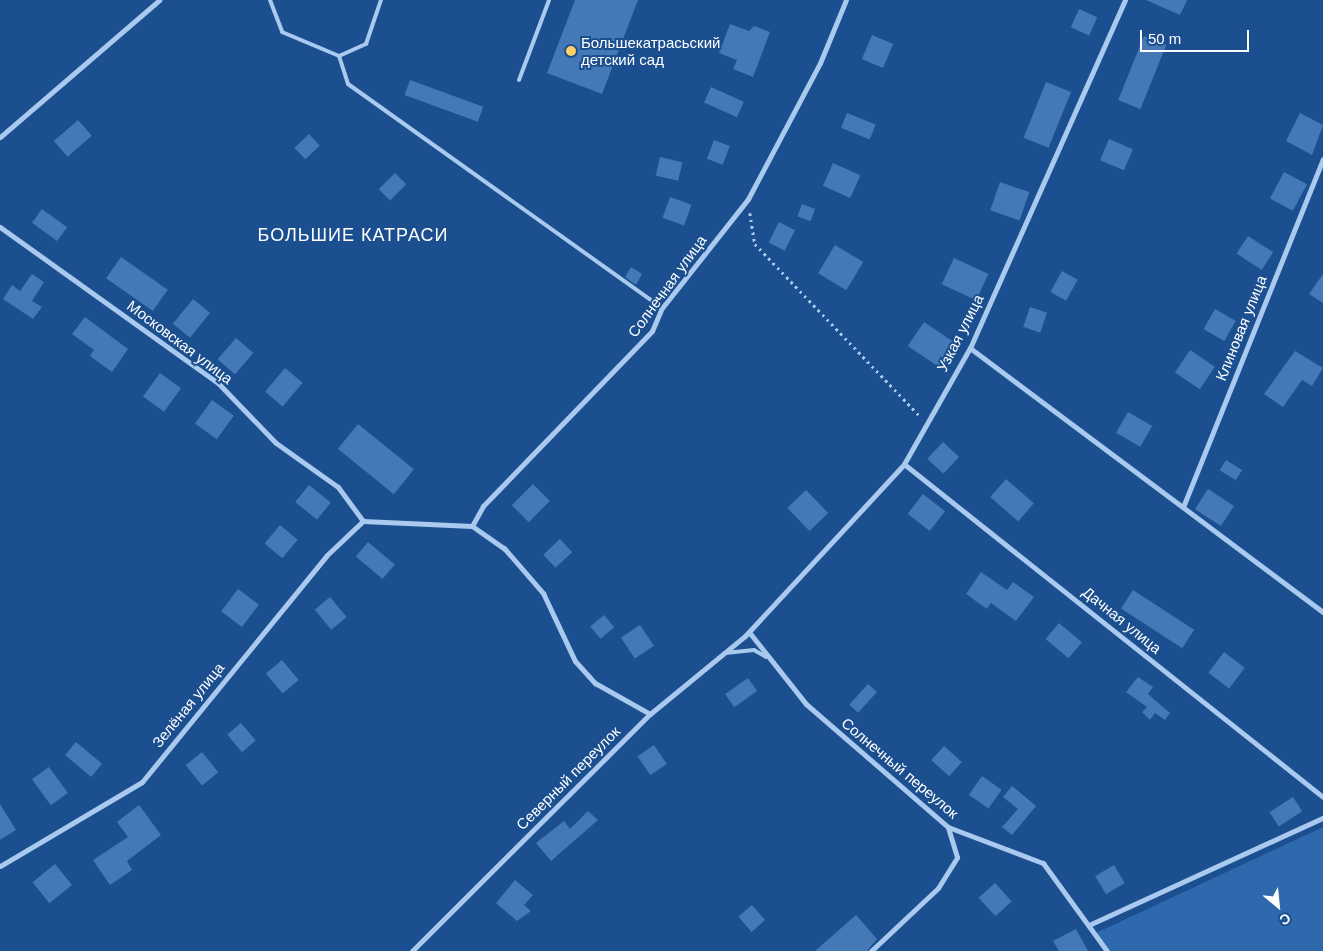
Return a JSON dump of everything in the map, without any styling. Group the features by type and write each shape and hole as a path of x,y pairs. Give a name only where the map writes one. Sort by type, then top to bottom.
{"street":[{"path":"0,137 159,0"},
{"name":"Солнечная улица","path":"472,526 483,506 652,331 662,308 748,198 820,63 846,0"},
{"name":"Узкая улица","path":"748,632 904,464 926,422 970,348 1125,0"},
{"name":"Клиновая улица","path":"1183,507 1323,159"},
{"name":"Московская улица","path":"0,227 218,383 276,443 338,488 363,521"},
{"path":"970,348 1323,612"},
{"name":"Дачная улица","path":"904,464 1323,797"},
{"path":"363,521 472,526 504,548 543,593 575,661 595,683 650,714"},
{"name":"Зелёная улица","path":"0,866 142,782 327,555 363,521"},
{"name":"Северный переулок","path":"412,951 650,714 748,632"},
{"name":"Солнечный переулок","path":"748,632 766,657 806,704 948,827 1043,862 1091,924 1107,951"},
{"path":"1091,924 1323,818"},
{"path":"871,951 938,888 957,857 948,827"}],"lane":[{"path":"270,0 282,32 339,56 366,44 381,0"},
{"path":"518,80 549,0"},
{"path":"339,56 348,84 662,308"},
{"path":"720,654 754,650 766,657"}],"path":[{"path":"748,198 755,244 926,422"}],"shaded area":[{"path":"1323,827 1323,951 1107,951 1096,933"}],"building":[{"path":"575,0 638,0 602,94 547,73"},
{"path":"1146,0 1187,0 1180,15"},
{"path":"1079,9 1097,17 1089,35 1071,27"},
{"path":"730,24 749,31 754,26 770,32 753,77 733,69 737,60 719,53"},
{"path":"872,35 893,44 883,68 862,59"},
{"path":"1144,36 1166,45 1140,109 1118,100"},
{"path":"410,80 483,107 478,122 405,95"},
{"path":"1046,82 1071,92 1049,148 1024,138"},
{"path":"711,87 744,102 737,117 704,103"},
{"path":"847,113 876,125 870,139 841,128"},
{"path":"1300,113 1323,125 1312,155 1286,141"},
{"path":"78,120 92,136 68,157 54,141"},
{"path":"309,134 320,146 305,159 294,148"},
{"path":"1109,139 1133,149 1124,170 1100,160"},
{"path":"714,140 730,146 723,165 707,159"},
{"path":"660,157 682,162 678,181 656,176"},
{"path":"833,163 860,175 850,198 823,186"},
{"path":"1284,172 1307,184 1293,211 1270,198"},
{"path":"395,173 406,184 390,201 379,189"},
{"path":"1000,182 1029,192 1020,220 990,210"},
{"path":"670,197 692,205 684,226 662,218"},
{"path":"802,204 815,209 810,221 797,216"},
{"path":"42,209 67,227 57,241 32,223"},
{"path":"779,222 795,230 785,251 769,242"},
{"path":"1248,236 1273,252 1262,270 1237,254"},
{"path":"835,245 863,262 846,290 818,273"},
{"path":"121,257 168,290 153,311 106,278"},
{"path":"954,258 988,274 976,300 942,284"},
{"path":"631,267 642,274 636,285 625,277"},
{"path":"1062,271 1078,280 1066,301 1050,292"},
{"path":"32,274 44,282 32,301 42,307 33,319 3,299 12,285 20,291"},
{"path":"1323,274 1323,303 1309,294"},
{"path":"193,299 210,313 190,338 173,324"},
{"path":"1030,307 1047,313 1040,333 1023,327"},
{"path":"1215,309 1236,321 1224,341 1204,329"},
{"path":"85,317 128,349 112,372 90,356 94,350 72,334"},
{"path":"924,322 959,345 943,370 908,346"},
{"path":"236,338 253,353 235,374 218,359"},
{"path":"1190,350 1215,367 1200,389 1175,372"},
{"path":"1295,351 1323,368 1312,386 1302,380 1283,407 1264,394"},
{"path":"285,368 303,383 283,407 265,392"},
{"path":"160,373 181,388 164,412 143,396"},
{"path":"212,400 234,416 217,439 195,423"},
{"path":"1128,412 1152,426 1140,447 1116,433"},
{"path":"358,424 414,469 394,494 338,449"},
{"path":"943,442 959,457 943,474 927,459"},
{"path":"1226,460 1242,470 1236,480 1220,470"},
{"path":"1006,479 1034,503 1018,521 990,497"},
{"path":"533,484 550,501 529,522 512,505"},
{"path":"309,485 331,503 317,520 295,502"},
{"path":"1208,489 1234,506 1221,526 1195,509"},
{"path":"806,490 828,513 810,531 787,508"},
{"path":"923,494 945,511 930,531 908,514"},
{"path":"280,525 298,540 282,558 265,543"},
{"path":"560,539 572,552 555,568 543,555"},
{"path":"368,542 395,564 383,579 356,557"},
{"path":"981,572 1007,590 1013,582 1034,597 1016,621 991,603 987,609 966,594"},
{"path":"238,589 259,605 242,627 221,611"},
{"path":"1133,590 1194,630 1182,648 1121,608"},
{"path":"330,597 347,617 331,630 315,610"},
{"path":"604,615 614,627 600,639 590,627"},
{"path":"1059,623 1082,642 1068,658 1046,639"},
{"path":"640,625 654,646 635,659 621,638"},
{"path":"1224,652 1245,668 1229,688 1208,673"},
{"path":"282,660 299,680 283,693 266,673"},
{"path":"1138,677 1153,687 1148,694 1170,713 1165,720 1155,713 1150,720 1142,712 1147,707 1126,692"},
{"path":"748,678 757,691 734,707 725,694"},
{"path":"868,684 877,692 858,713 849,705"},
{"path":"241,723 256,741 242,752 227,735"},
{"path":"76,742 102,764 91,777 65,755"},
{"path":"654,745 667,764 650,775 637,756"},
{"path":"944,746 962,762 949,776 931,760"},
{"path":"202,752 218,772 202,785 186,765"},
{"path":"49,767 68,793 51,805 32,779"},
{"path":"982,776 1002,790 988,809 969,795"},
{"path":"1012,786 1036,806 1012,835 1002,827 1018,809 1003,797"},
{"path":"1293,797 1302,811 1279,827 1270,812"},
{"path":"0,804 16,830 0,840"},
{"path":"139,805 161,835 127,861 132,870 110,885 93,860 128,837 117,822"},
{"path":"588,811 598,820 551,861 536,843 564,821 570,829"},
{"path":"55,864 72,885 49,903 32,882"},
{"path":"1114,865 1125,883 1106,894 1095,876"},
{"path":"515,880 533,895 524,905 531,911 517,921 496,903"},
{"path":"995,883 1012,902 995,916 979,898"},
{"path":"752,905 765,920 752,932 738,917"},
{"path":"856,915 877,939 867,951 815,951"},
{"path":"1076,929 1088,951 1059,951 1053,941"}],"place":[{"name":"Большекатрасьский детский сад","path":"571,51"}],"district":[{"name":"БОЛЬШИЕ КАТРАСИ","path":"353,235"}]}
